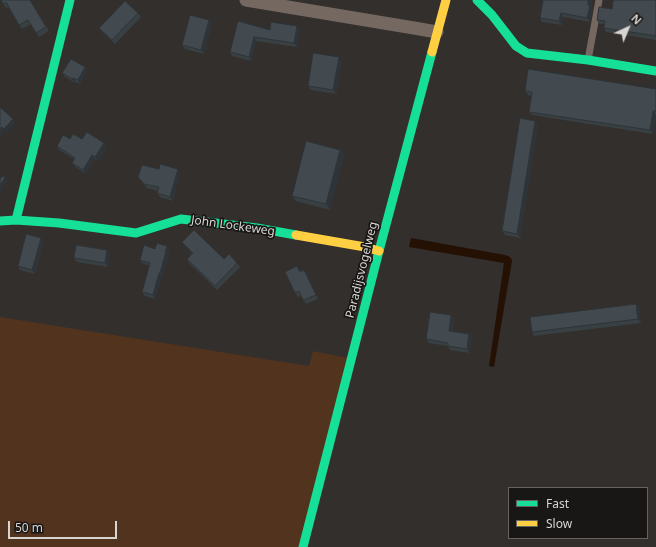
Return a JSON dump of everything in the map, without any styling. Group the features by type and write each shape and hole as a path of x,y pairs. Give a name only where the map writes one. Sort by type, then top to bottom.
{"street":[{"path":"16,220 70,0"},
{"path":"246,0 437,32"},
{"name":"Paradijsvogelweg","path":"303,547 446,0"},
{"path":"477,0 492,15 516,46 527,53 588,60 656,71"},
{"name":"John Lockeweg","path":"0,221 16,220 59,223 136,233 181,219 257,228 364,247 379,252"}],"lane":[{"path":"588,60 599,0"}],"shaded area":[{"path":"411,238 505,255 511,258 512,261 494,367 489,366 504,263 409,247"},
{"path":"0,317 309,366 313,351 348,358 299,547 0,547"}],"building":[{"path":"1,0 30,0 46,27 36,33 28,20 19,25 6,2 3,4"},
{"path":"543,0 588,0 588,5 590,6 587,18 561,13 559,21 540,18"},
{"path":"613,0 656,0 656,36 604,28 605,21 597,20 599,7 612,9"},
{"path":"125,1 138,13 112,40 99,28"},
{"path":"190,15 209,20 201,50 182,45"},
{"path":"238,21 270,30 271,22 297,26 294,43 254,37 249,57 230,52"},
{"path":"313,53 339,57 333,90 308,86"},
{"path":"71,59 85,67 78,80 72,79 62,73"},
{"path":"528,69 656,89 656,111 653,111 650,130 529,112 532,92 525,91"},
{"path":"0,107 13,119 4,129 2,127 0,130"},
{"path":"520,118 535,121 517,234 502,231"},
{"path":"87,132 104,143 95,157 92,155 83,170 72,163 75,158 57,146 63,135 70,139 73,134 82,139"},
{"path":"306,141 340,150 326,204 292,196"},
{"path":"160,164 178,169 170,197 157,193 159,187 144,184 138,177 142,165 159,169"},
{"path":"3,176 5,178 0,185 0,179"},
{"path":"194,230 224,259 229,254 237,263 215,286 187,259 193,253 182,242"},
{"path":"26,234 41,238 32,270 18,266"},
{"path":"157,243 167,246 153,295 142,292 150,263 140,260 144,245 155,249"},
{"path":"76,245 107,250 105,263 74,258"},
{"path":"297,266 300,272 304,270 316,295 303,300 299,291 295,293 285,272"},
{"path":"636,304 638,319 532,332 530,317"},
{"path":"430,312 451,315 449,331 469,334 467,349 448,346 448,343 426,339"}],"traffic: fast":[{"path":"16,220 70,0"},
{"path":"477,0 492,15 516,46 527,53 588,60 656,71"},
{"path":"303,547 432,52"},
{"path":"0,221 16,220 59,223 136,233 181,219 257,228 296,235"}],"traffic: slow":[{"path":"432,52 446,0"},
{"path":"296,235 365,247 379,251"}]}
